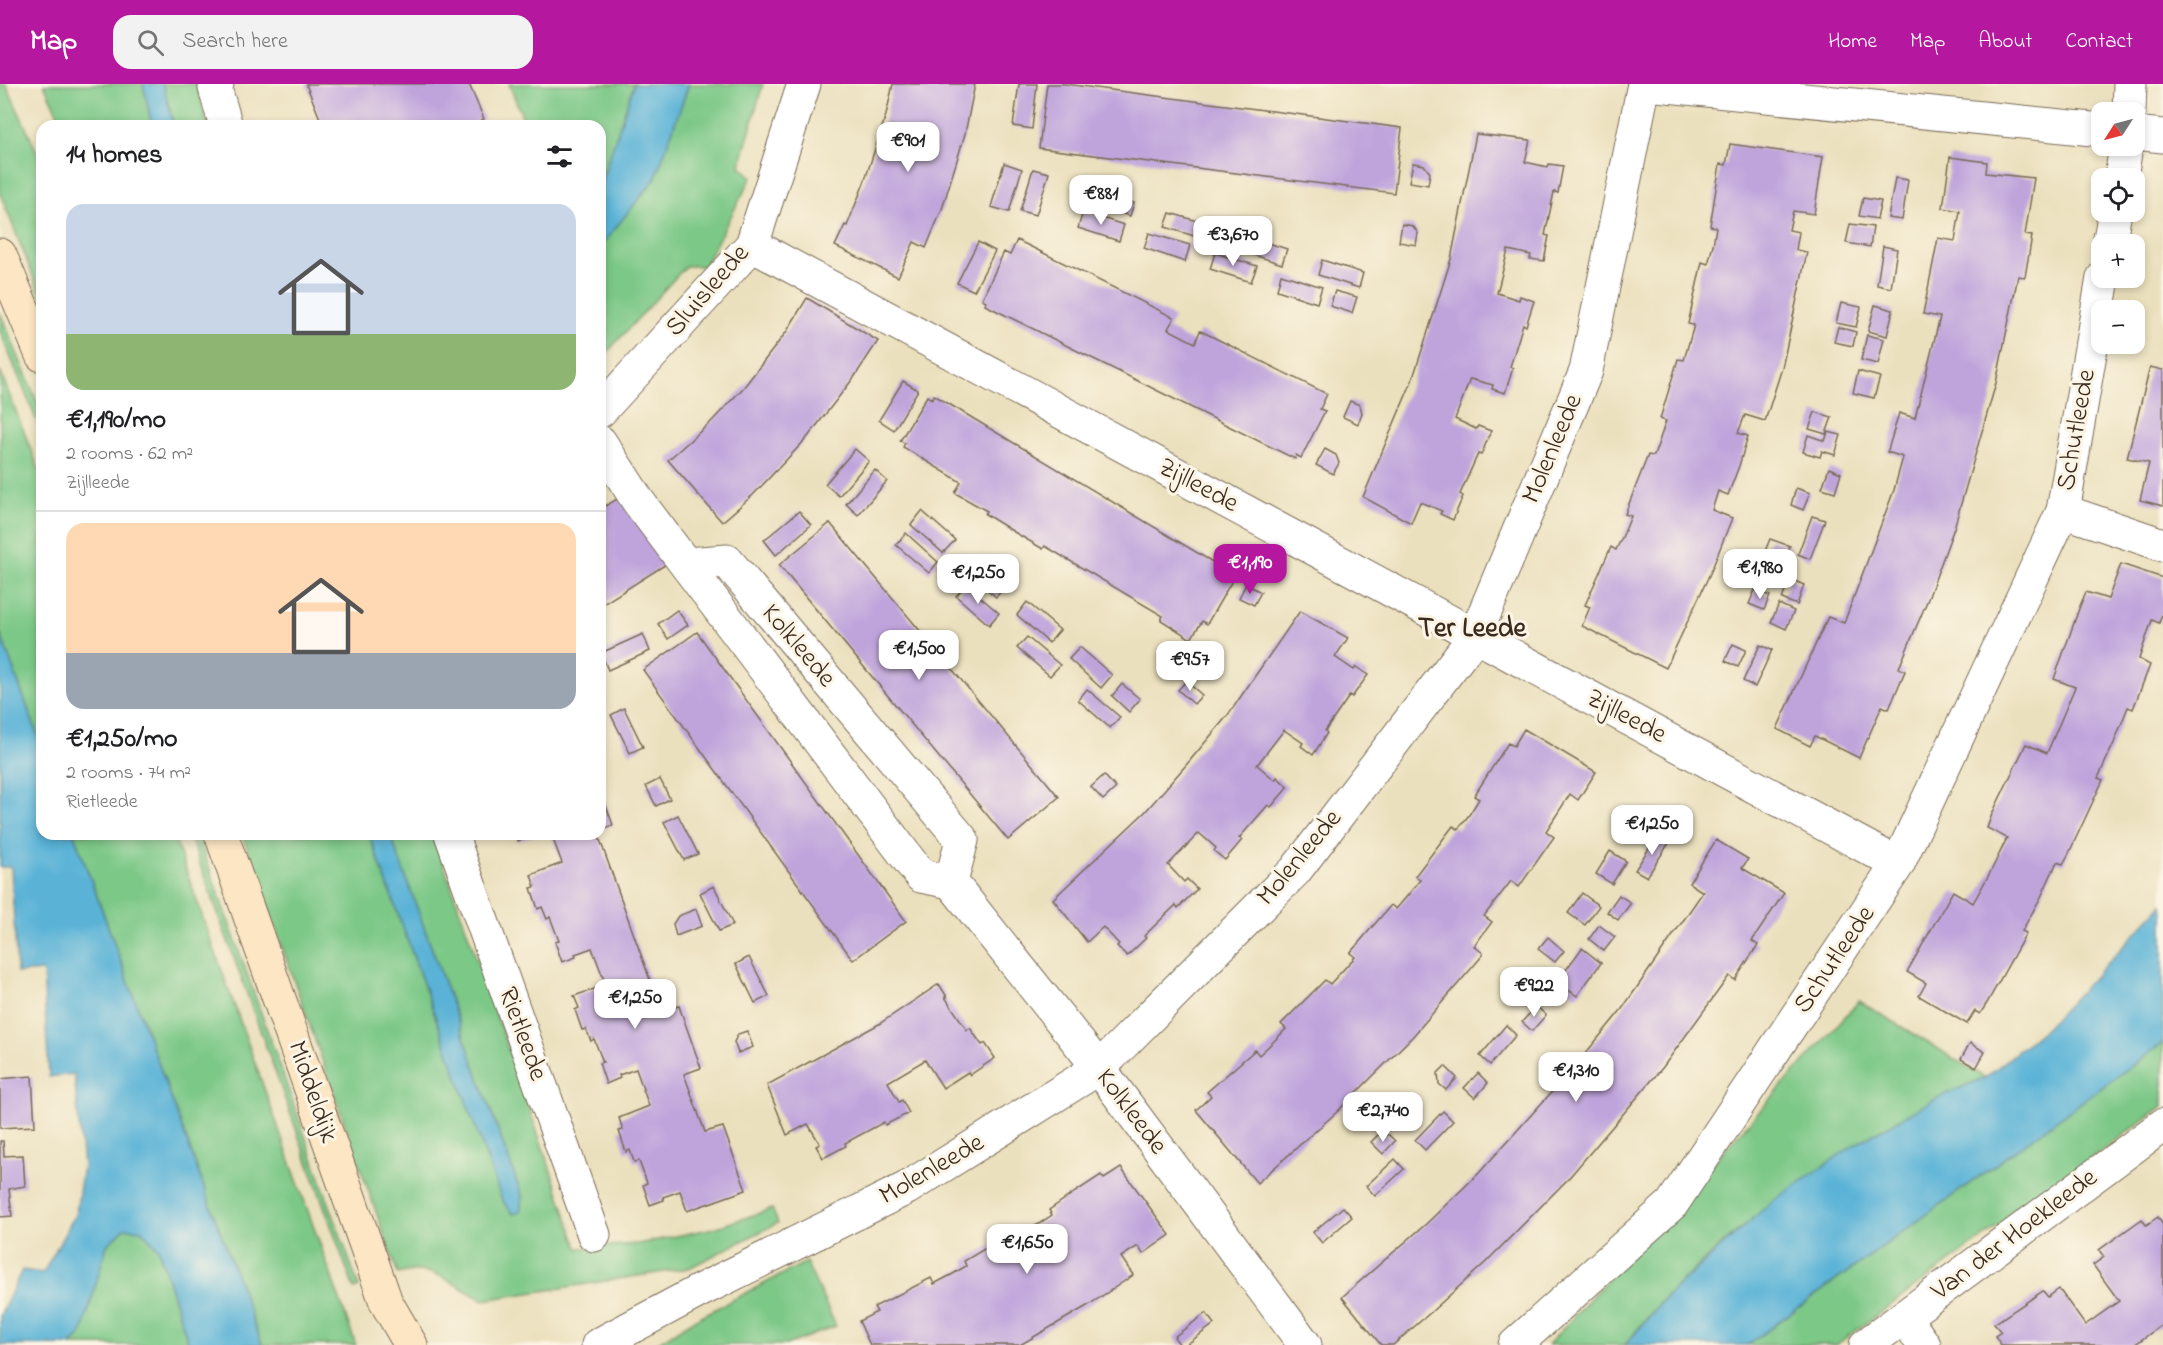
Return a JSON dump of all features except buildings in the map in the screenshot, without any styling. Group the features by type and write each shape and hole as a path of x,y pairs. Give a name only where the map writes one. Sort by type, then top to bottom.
{"street":[{"path":"217,84 215,88 224,120"},
{"name":"Sluisleede","path":"606,404 752,245 804,84"},
{"path":"1645,84 2091,129"},
{"name":"Molenleede","path":"598,1345 700,1290 907,1188 1099,1068 1295,871 1475,636 1586,371 1645,84"},
{"path":"2129,102 2130,84"},
{"path":"2145,134 2163,136"},
{"name":"Zijlleede","path":"752,245 1898,864"},
{"path":"0,255 36,341"},
{"name":"Schutleede","path":"1515,1345 1672,1204 1898,864 2063,511 2101,288"},
{"name":"Kolkleede","path":"606,451 638,501 921,876 951,882 1099,1068 1305,1345"},
{"name":"Schutleede","path":"2063,511 2163,545"},
{"name":"Kolkleede","path":"686,564 727,561 962,840 951,882"},
{"name":"Middeldijk","path":"223,840 386,1302 411,1345"},
{"name":"Rietleede","path":"453,840 594,1235"},
{"name":"Van der Hoekleede","path":"1866,1345 2163,1125"},
{"path":"1904,1317 1924,1345"}],"green space":[{"path":"0,84 6,84 36,150 36,284 0,193"},
{"path":"44,84 143,84 151,120 60,120"},
{"path":"163,84 197,84 206,120 172,120"},
{"path":"509,84 634,84 606,167 606,120 524,120"},
{"path":"689,84 763,84 740,166 752,177 704,266 686,266 606,354 606,240 655,179"},
{"path":"0,312 36,399 36,419 0,331"},
{"path":"0,371 36,462 36,731 0,633"},
{"path":"76,840 175,840 356,1345 262,1345"},
{"path":"191,840 199,840 359,1287 354,1289"},
{"path":"244,840 371,840 502,1200 513,1214 520,1212 522,1196 392,840 435,840 578,1248 638,1244 714,1228 772,1209 778,1223 689,1268 484,1300 435,1274 410,1271 398,1274"},
{"path":"1859,1001 1986,1078 1899,1120 1818,1170 1779,1198 1741,1228 1670,1293 1625,1345 1548,1345"},
{"path":"2163,1043 2163,1106 1836,1345 1747,1345"},
{"path":"125,1228 141,1230 158,1248 189,1345 71,1345 82,1333 107,1244"},
{"path":"806,1262 836,1326 786,1345 654,1345 692,1321"}],"water":[{"path":"143,84 163,84 172,120 151,120"},
{"path":"634,84 689,84 655,179 606,240 606,167"},
{"path":"0,633 36,731 36,840 76,840 262,1345 189,1345 158,1248 141,1230 125,1228 107,1245 82,1333 71,1345 0,1345 0,1316 22,1270 43,1273 76,1213 83,1165 74,1074 49,1077 43,971 17,973 11,867 0,867"},
{"path":"371,840 392,840 522,1196 520,1212 513,1214 502,1200"},
{"path":"2163,904 2163,1043 1747,1345 1625,1345 1669,1294 1770,1203 1854,1145 1937,1098 1986,1077 2047,1027"}],"district":[{"name":"Ter Leede","path":"1472,629"}]}
